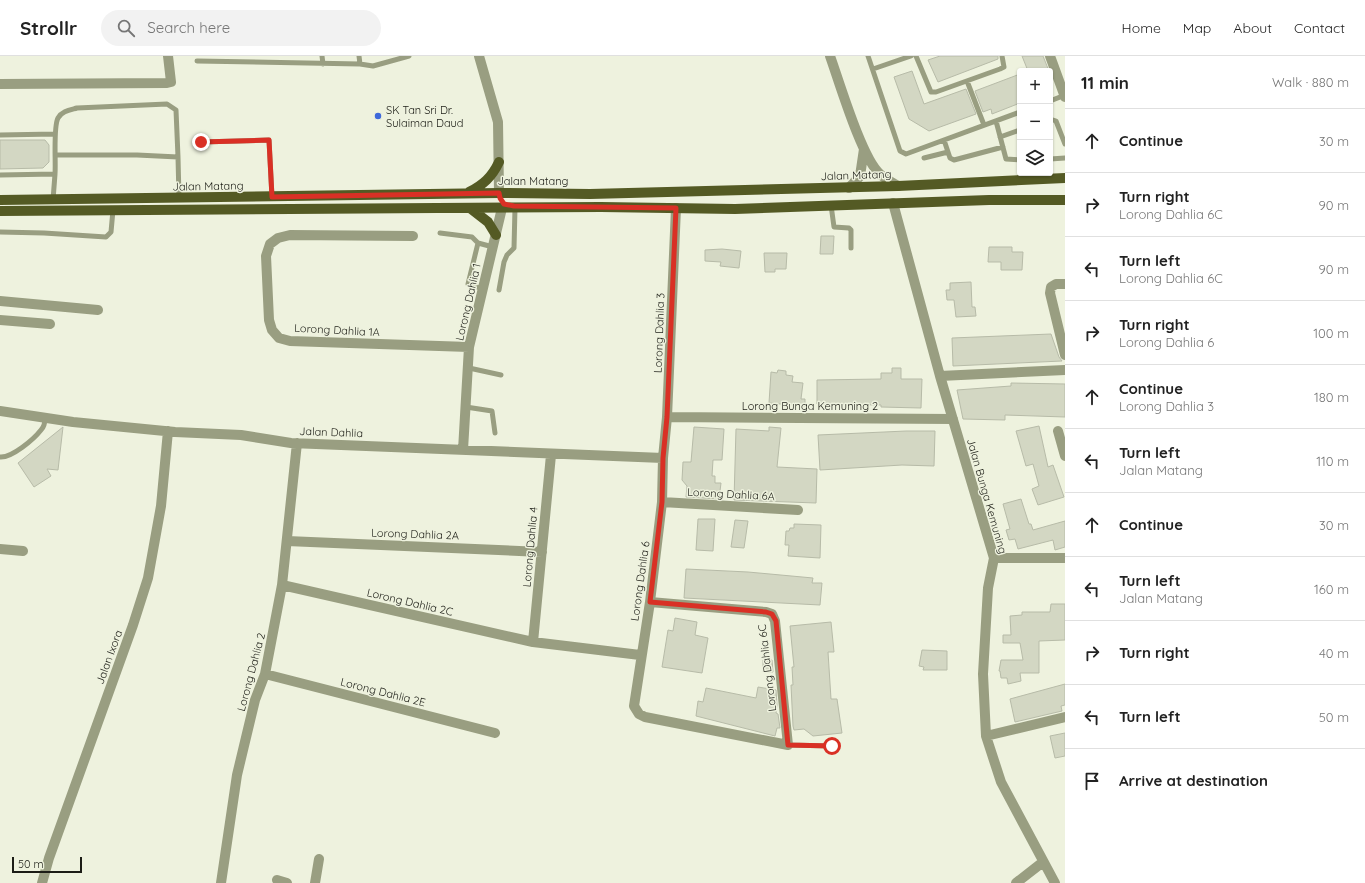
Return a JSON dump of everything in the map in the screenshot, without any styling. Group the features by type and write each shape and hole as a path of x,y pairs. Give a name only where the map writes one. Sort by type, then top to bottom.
{"main road":[{"path":"467,193 481,186 495,171 499,162"},
{"name":"Jalan Matang","path":"0,200 467,193 590,194 849,188 1065,178"},
{"path":"499,193 504,204 527,207"},
{"path":"0,211 527,207 771,208 893,203 1065,200"},
{"path":"470,208 488,222 496,235"}],"street":[{"path":"0,84 167,83 171,82 168,56"},
{"path":"478,56 498,122 499,193"},
{"path":"830,56 864,147 880,174 898,186"},
{"path":"1050,56 1065,96"},
{"path":"849,188 860,176 864,147"},
{"name":"Jalan Bunga Kemuning","path":"893,203 940,376 994,558 988,588 983,674 986,736 1001,782 1055,883"},
{"name":"Lorong Dahlia 1","path":"463,450 469,348 502,208"},
{"name":"Lorong Dahlia 3","path":"663,458 667,417 676,208"},
{"path":"0,211 0,217"},
{"name":"Lorong Dahlia 1A","path":"413,236 290,235 278,238 270,244 266,256 272,330 279,338 290,340 469,348"},
{"path":"1065,284 1056,284 1051,287 1050,293 1065,355"},
{"path":"0,301 98,310"},
{"path":"0,320 50,324"},
{"path":"940,376 1065,370"},
{"name":"Jalan Dahlia","path":"0,411 46,418 168,431 241,435 297,443 551,455 663,458"},
{"name":"Lorong Bunga Kemuning 2","path":"667,417 953,419"},
{"name":"Jalan Ixora","path":"42,883 49,858 133,625 148,578 162,506 168,431"},
{"path":"1058,431 1065,456"},
{"name":"Lorong Dahlia 2","path":"221,883 237,775 255,700 265,674 282,585 288,541 297,443"},
{"name":"Lorong Dahlia 4","path":"533,642 551,455"},
{"name":"Lorong Dahlia 6","path":"663,458 662,502 650,602 640,655 634,706 639,714 646,717 788,745"},
{"name":"Lorong Dahlia 6A","path":"662,502 798,510"},
{"name":"Lorong Dahlia 2A","path":"288,541 542,552"},
{"path":"0,549 23,551"},
{"path":"994,558 1065,558"},
{"name":"Lorong Dahlia 2C","path":"282,585 533,642 640,655"},
{"name":"Lorong Dahlia 6C","path":"650,602 766,612 772,614 776,621 788,745"},
{"name":"Lorong Dahlia 2E","path":"265,674 496,732"},
{"path":"986,736 1065,718"},
{"path":"315,883 319,859"},
{"path":"1016,883 1043,862"}],"lane":[{"path":"322,56 323,64"},
{"path":"359,56 360,64"},
{"path":"196,61 360,64 373,66 409,56"},
{"path":"868,56 900,151 906,154 1017,113"},
{"path":"873,69 911,56"},
{"path":"916,56 931,92 936,92 1004,67 1002,56"},
{"path":"967,81 984,125"},
{"path":"1053,100 1065,96"},
{"path":"53,200 56,156 55,134 58,118 64,111 77,108 167,104 176,110 179,198"},
{"path":"1053,120 1056,121 1065,144"},
{"path":"996,121 1006,159 1017,160"},
{"path":"1000,137 1017,131"},
{"path":"0,135 55,134"},
{"path":"201,142 269,140 272,197"},
{"path":"944,140 948,152 954,160 1003,147"},
{"path":"924,158 948,152"},
{"path":"56,156 136,155 178,157"},
{"path":"1053,159 1065,158"},
{"path":"0,175 55,174"},
{"path":"831,205 834,227 850,228 851,230 851,248"},
{"path":"499,290 504,262 507,255 514,248 515,208"},
{"path":"0,232 106,237 112,232 113,210"},
{"path":"440,234 472,237 478,243 492,247"},
{"path":"478,243 468,284 483,289"},
{"path":"469,368 501,375"},
{"path":"466,407 492,412 495,433"},
{"path":"0,457 6,458 41,430 44,426 46,418"},
{"path":"788,745 832,746"}],"building":[{"path":"940,56 998,56 998,59 938,82 928,60"},
{"path":"1022,56 1043,56 1048,68 1027,68"},
{"path":"912,71 924,104 966,89 976,114 929,131 909,119 894,77"},
{"path":"1017,75 1017,104 992,114 991,109 983,112 975,91"},
{"path":"0,140 45,140 49,145 49,162 43,168 0,169"},
{"path":"821,236 834,236 833,254 820,254"},
{"path":"989,247 1012,247 1012,252 1023,252 1022,270 1001,270 1001,262 988,262"},
{"path":"722,249 741,251 739,268 720,266 721,262 705,261 705,250"},
{"path":"764,253 787,253 786,269 775,269 775,272 765,272"},
{"path":"971,282 972,307 975,307 976,316 956,317 954,300 947,300 946,290 950,290 950,283"},
{"path":"1051,334 1059,357 1062,361 953,366 952,338"},
{"path":"892,368 901,368 901,379 922,379 921,408 881,407 881,405 817,404 817,380 881,379 881,373 892,373"},
{"path":"778,370 786,371 786,375 793,376 792,382 803,383 801,399 805,399 805,406 769,403 771,372 777,373"},
{"path":"1011,383 1065,384 1065,417 1005,415 1005,420 963,419 957,390 1011,386"},
{"path":"1039,426 1048,467 1053,465 1064,497 1038,505 1032,489 1039,486 1033,464 1026,466 1016,431"},
{"path":"63,427 58,470 47,469 51,476 34,487 18,463"},
{"path":"694,427 724,429 722,460 713,460 712,476 715,476 715,483 721,483 719,499 686,497 687,486 682,480 683,462 691,462"},
{"path":"769,427 781,428 777,467 817,469 816,503 734,500 736,429 769,431"},
{"path":"935,431 934,466 902,465 820,470 818,435"},
{"path":"1021,499 1029,524 1031,524 1033,530 1065,521 1065,547 1055,550 1053,540 1018,549 1015,539 1009,540 1006,530 1010,529 1003,504"},
{"path":"698,519 715,519 713,551 696,550"},
{"path":"735,520 748,521 744,548 731,547"},
{"path":"794,524 821,525 820,558 788,556 789,545 785,545 786,531 789,531 790,528 794,528"},
{"path":"686,569 748,572 813,578 812,583 822,583 820,605 684,598"},
{"path":"1051,604 1065,604 1065,640 1039,641 1039,673 1020,673 1021,681 1008,684 1007,678 1001,678 999,671 1001,660 1023,660 1020,643 1003,643 1003,635 1011,635 1010,616 1022,615 1022,612 1050,612"},
{"path":"675,618 697,622 695,635 708,638 702,673 662,667 668,630 673,631"},
{"path":"831,622 834,652 828,652 831,699 837,699 842,733 813,736 804,729 794,730 793,726 791,685 793,685 792,667 794,667 790,626"},
{"path":"922,650 947,651 947,670 923,670 924,667 919,666"},
{"path":"763,660 772,660 773,672 763,672"},
{"path":"1065,684 1065,705 1061,706 1062,711 1015,722 1010,699"},
{"path":"758,687 776,690 776,713 778,714 780,728 777,728 775,736 696,716 698,701 703,702 706,688 756,698"},
{"path":"1065,733 1065,756 1055,758 1050,736"}],"place":[{"name":"SK Tan Sri Dr. Sulaiman Daud","path":"378,116"}],"route":[{"path":"201,142 268,139 270,141 272,197 499,193 504,204 514,206 555,208 676,208 668,403 663,458 662,502 650,602 766,612 772,614 776,621 788,745 832,746"}]}
